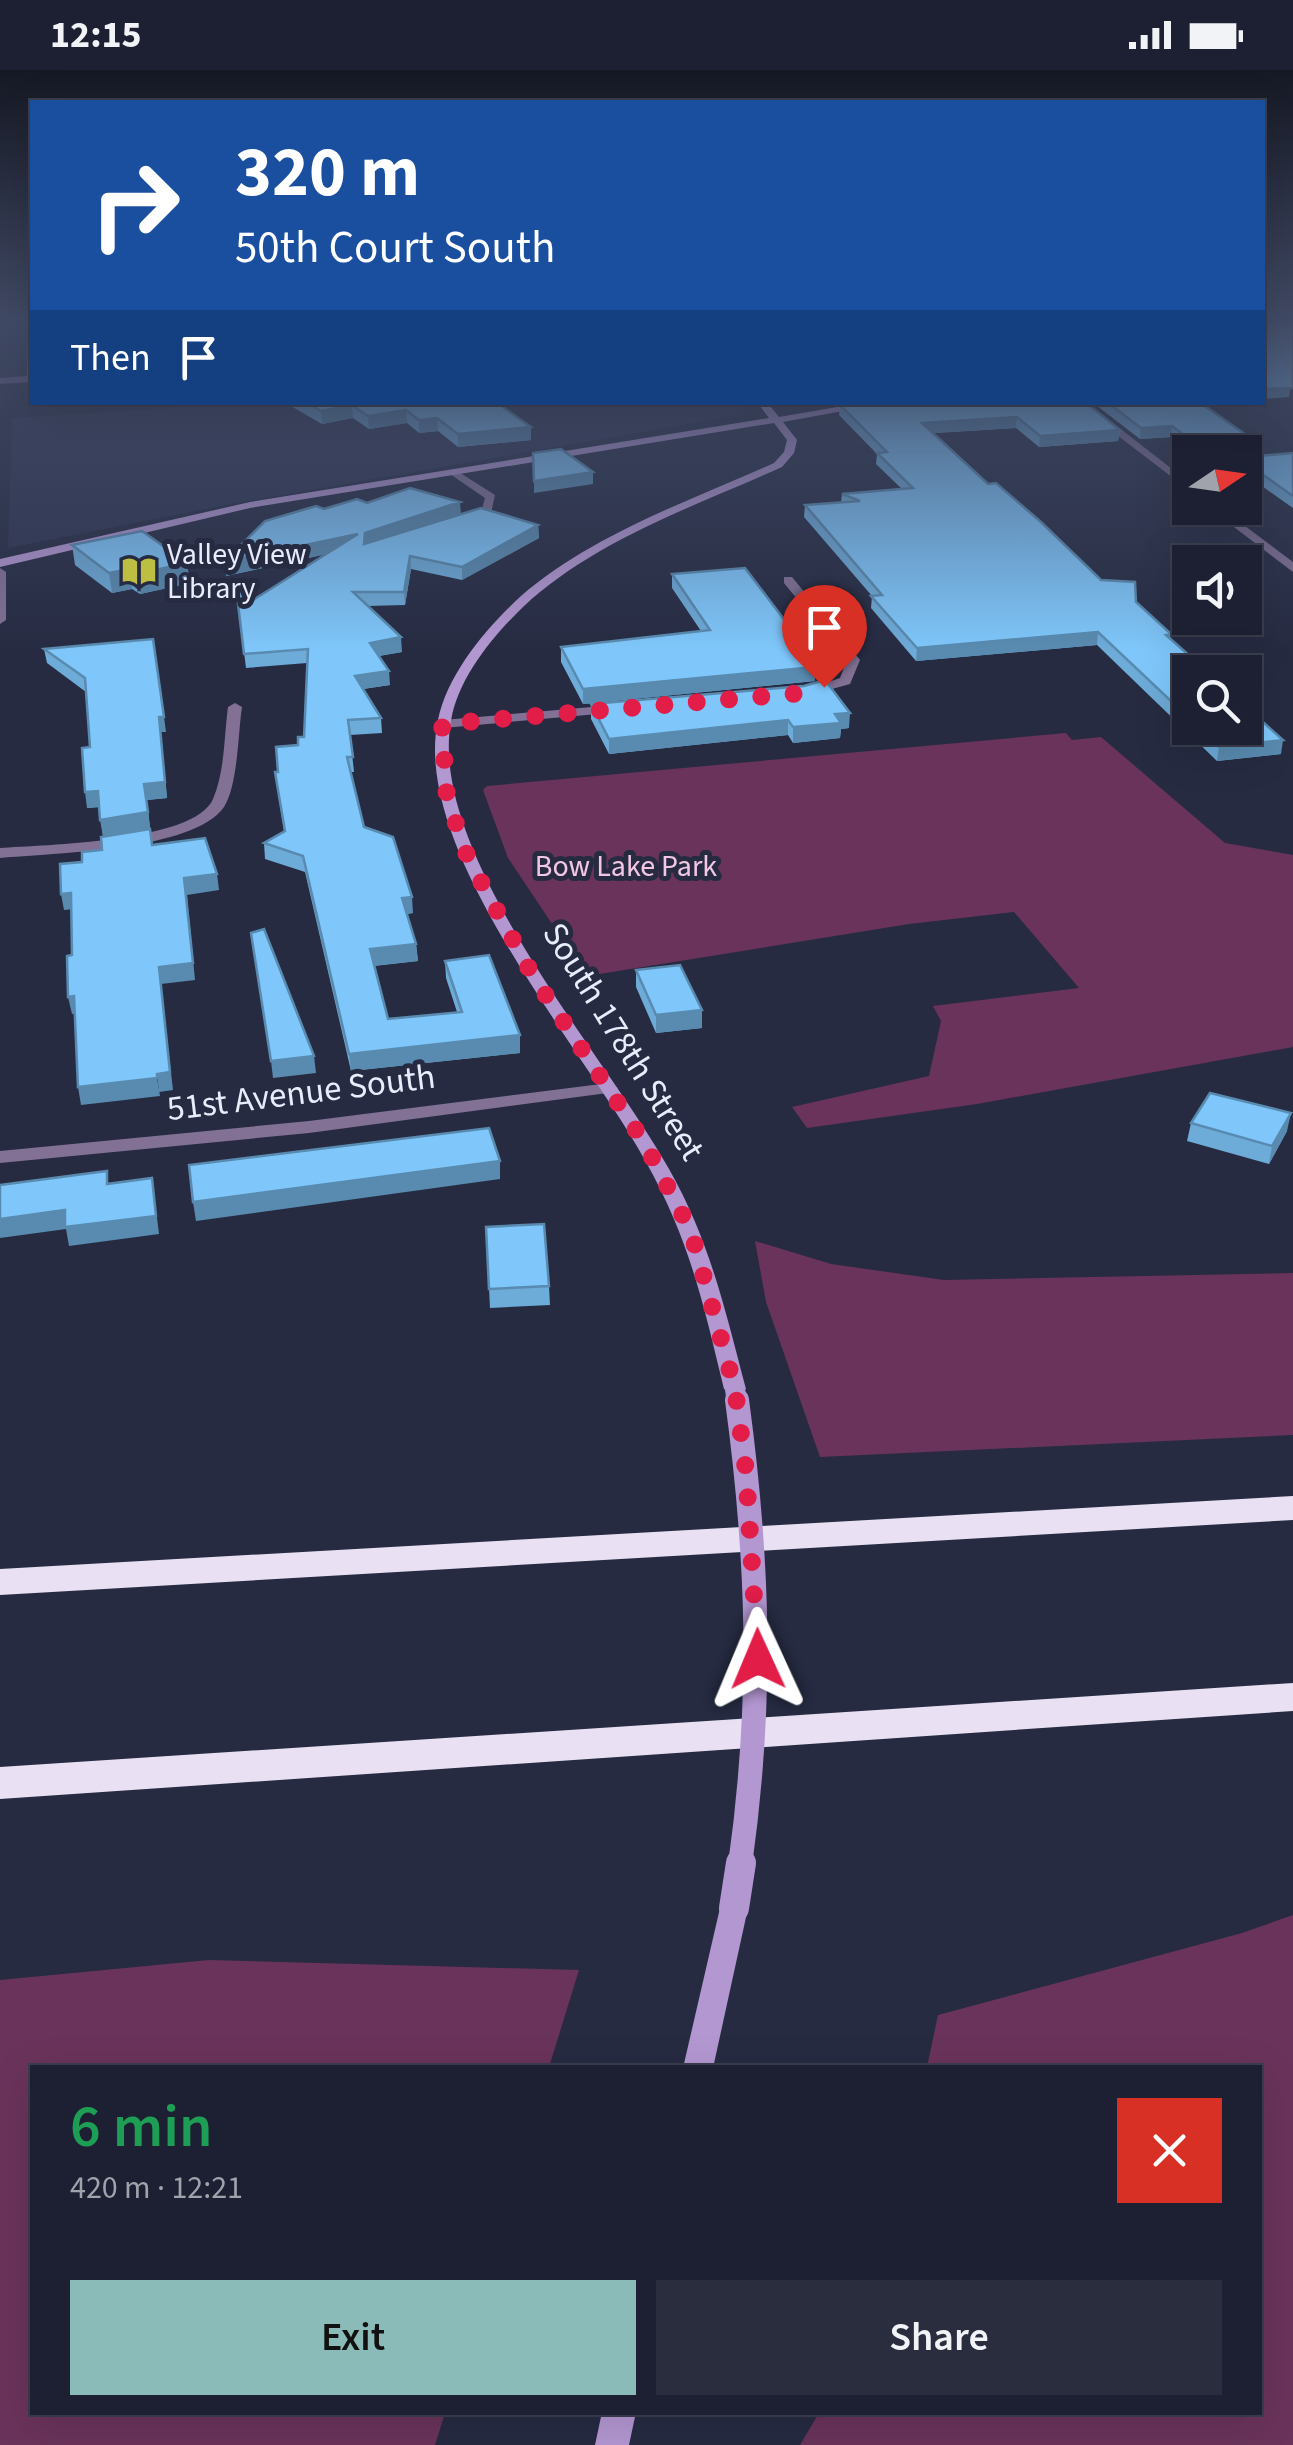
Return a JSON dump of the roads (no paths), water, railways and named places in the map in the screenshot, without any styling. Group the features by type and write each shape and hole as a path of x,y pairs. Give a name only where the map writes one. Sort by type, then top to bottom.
{"highway":[{"path":"0,1582 1293,1508"},
{"path":"0,1783 1293,1697"}],"street":[{"path":"0,563 250,505 745,430"},
{"path":"442,724 480,648 529,596 599,551 778,465 789,453 792,440 785,430"},
{"path":"1115,430 1172,474"},
{"path":"459,475 491,497 492,503 487,511 461,523"},
{"path":"1237,525 1293,568"},
{"path":"0,572 0,620"},
{"path":"784,695 845,681 854,660 788,580"},
{"path":"0,853 168,835 202,821 220,804 235,707"},
{"path":"442,724 629,708"},
{"name":"South 178th Street","path":"442,724 447,798 468,858 533,976 644,1142 691,1231 735,1389 746,1471 758,1630 749,1809 734,1908 699,2065"},
{"path":"0,843 0,862"},
{"name":"51st Avenue South","path":"0,1157 309,1127 609,1088"},
{"path":"612,2445 619,2415"}],"place":[{"name":"Valley View Library","path":"139,571"}],"park label":[{"name":"Bow Lake Park","path":"626,866"}]}
